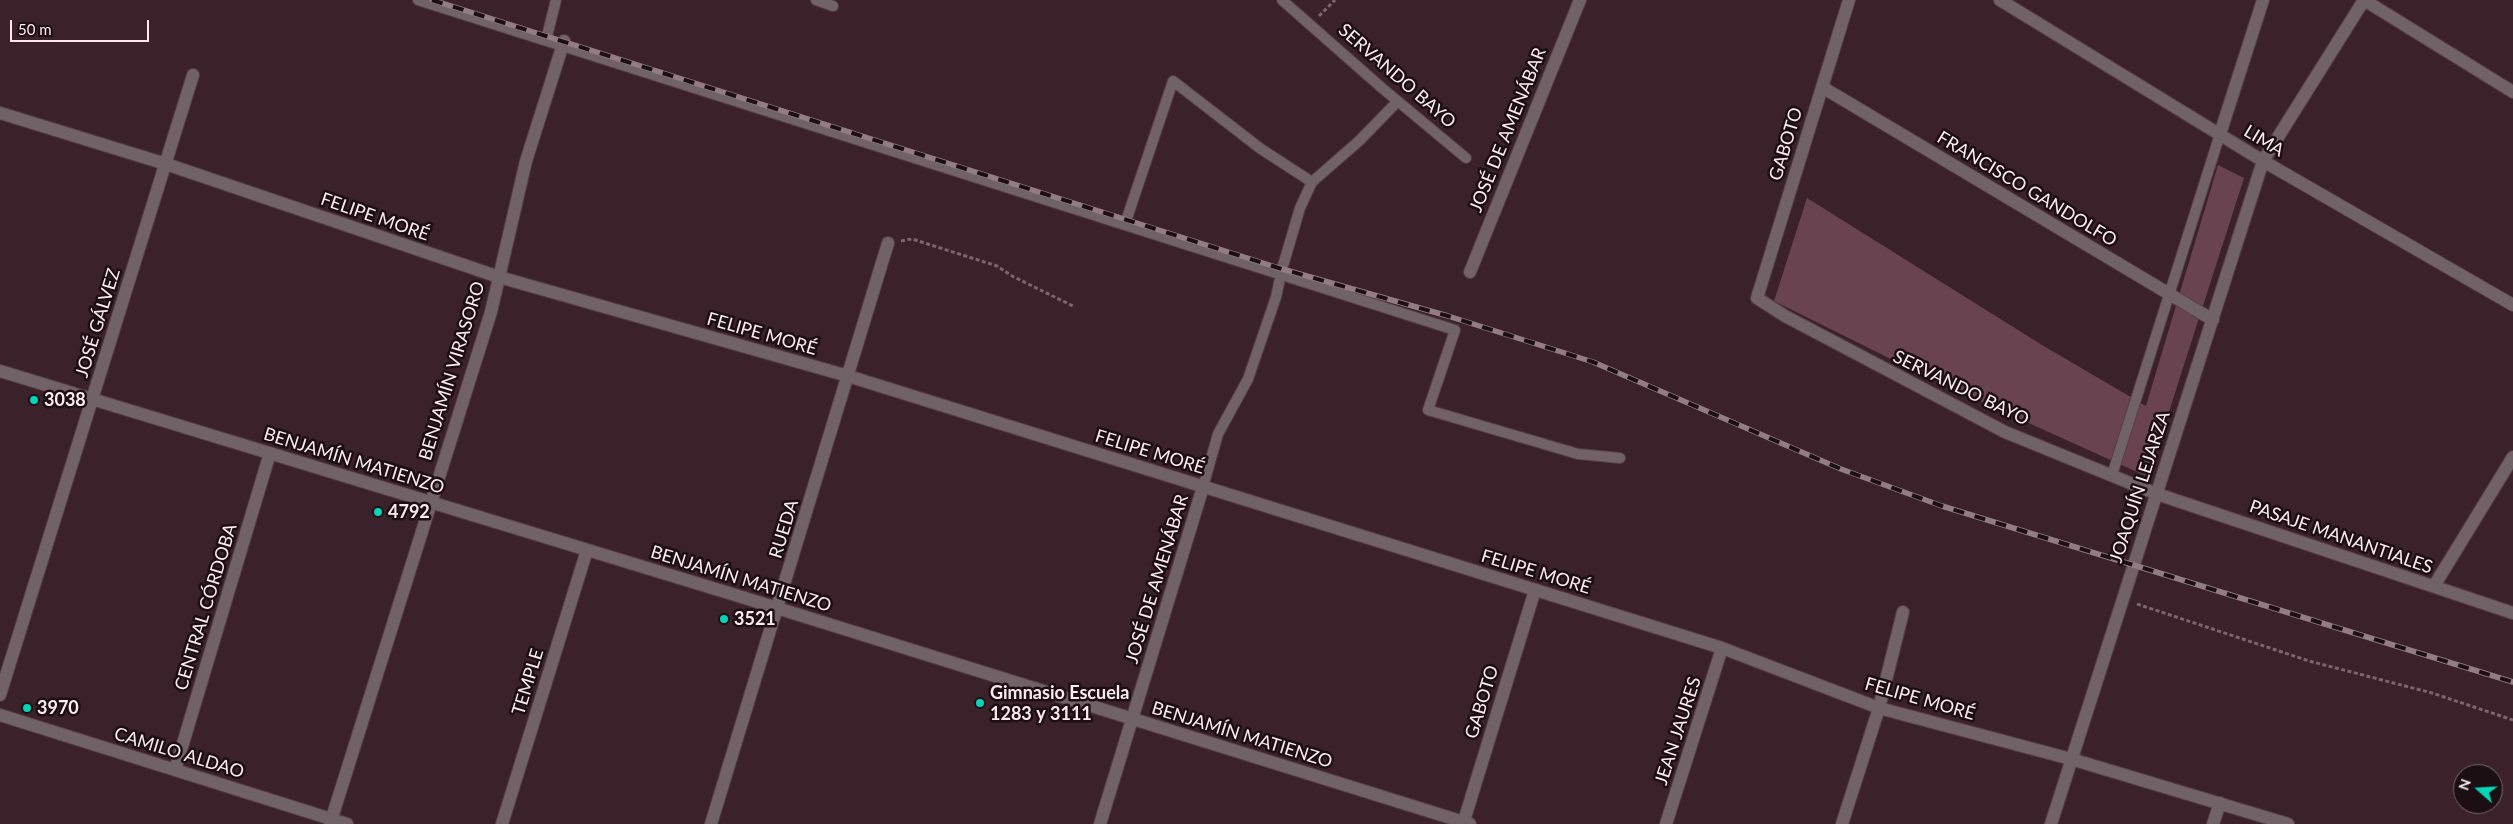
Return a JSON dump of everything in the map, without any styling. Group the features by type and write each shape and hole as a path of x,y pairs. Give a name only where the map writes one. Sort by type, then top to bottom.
{"street":[{"name":"JOSÉ DE AMENÁBAR","path":"1470,272 1580,0"},
{"name":"GABOTO","path":"1757,298 1849,0"},
{"name":"LIMA","path":"2000,0 2263,161 2513,305"},
{"path":"2220,134 2263,0"},
{"path":"2364,0 2513,92"},
{"name":"JOAQUÍN LEJARZA","path":"2051,824 2263,161 2364,0"},
{"name":"BENJAMÍN VIRASORO","path":"331,822 429,502 490,312 526,161 564,43"},
{"name":"JOSÉ GÁLVEZ","path":"0,695 193,75"},
{"name":"FRANCISCO GANDOLFO","path":"1822,87 2213,320"},
{"name":"FELIPE MORÉ","path":"0,113 166,164 499,277 848,376 1722,648 1879,708 2071,758 2288,824"},
{"name":"RUEDA","path":"711,824 888,243"},
{"name":"SERVANDO BAYO","path":"1757,298 1784,316 2005,432 2157,494"},
{"name":"BENJAMÍN MATIENZO","path":"0,371 778,608 1466,823"},
{"name":"CENTRAL CÓRDOBA","path":"175,770 270,453"},
{"path":"2434,586 2513,457"},
{"name":"JOSÉ DE AMENÁBAR","path":"1100,824 1203,487"},
{"name":"PASAJE MANANTIALES","path":"2157,494 2513,613"},
{"name":"TEMPLE","path":"502,824 587,550"},
{"name":"GABOTO","path":"1466,823 1535,590"},
{"path":"1842,824 1879,708 1903,612"},
{"name":"JEAN JAURES","path":"1666,824 1722,648"},
{"name":"CAMILO ALDAO","path":"0,716 175,770 331,822 347,824"},
{"path":"2213,824 2220,803"}],"lane":[{"path":"418,0 546,40 564,43 1455,330 1428,410 1578,454 1620,458"},
{"path":"546,40 556,0"},
{"name":"SERVANDO BAYO","path":"1282,0 1398,102 1466,158"},
{"path":"820,1 833,6"},
{"path":"1125,224 1173,80 1261,148 1312,182"},
{"path":"1203,487 1218,434 1248,379 1276,297 1300,208 1312,182 1359,141 1398,102"},
{"path":"2112,476 2220,134"}],"path":[{"path":"1311,24 1335,0"},
{"path":"888,243 912,239 998,266 1012,276 1075,307"},
{"path":"2122,599 2308,660 2432,693 2513,720"}],"shaded area":[{"path":"2218,165 2244,178 2148,477 1925,376 1774,301 1807,198 2042,345 2146,406"}],"railway":[{"path":"432,0 1282,269 1448,316 1593,362 1841,469 1942,506 2513,682"}],"place":[{"name":"3038","path":"34,400"},
{"name":"4792","path":"378,512"},
{"name":"3521","path":"724,619"},
{"name":"Gimnasio Escuela 1283 y 3111","path":"980,703"},
{"name":"3970","path":"27,708"}]}
